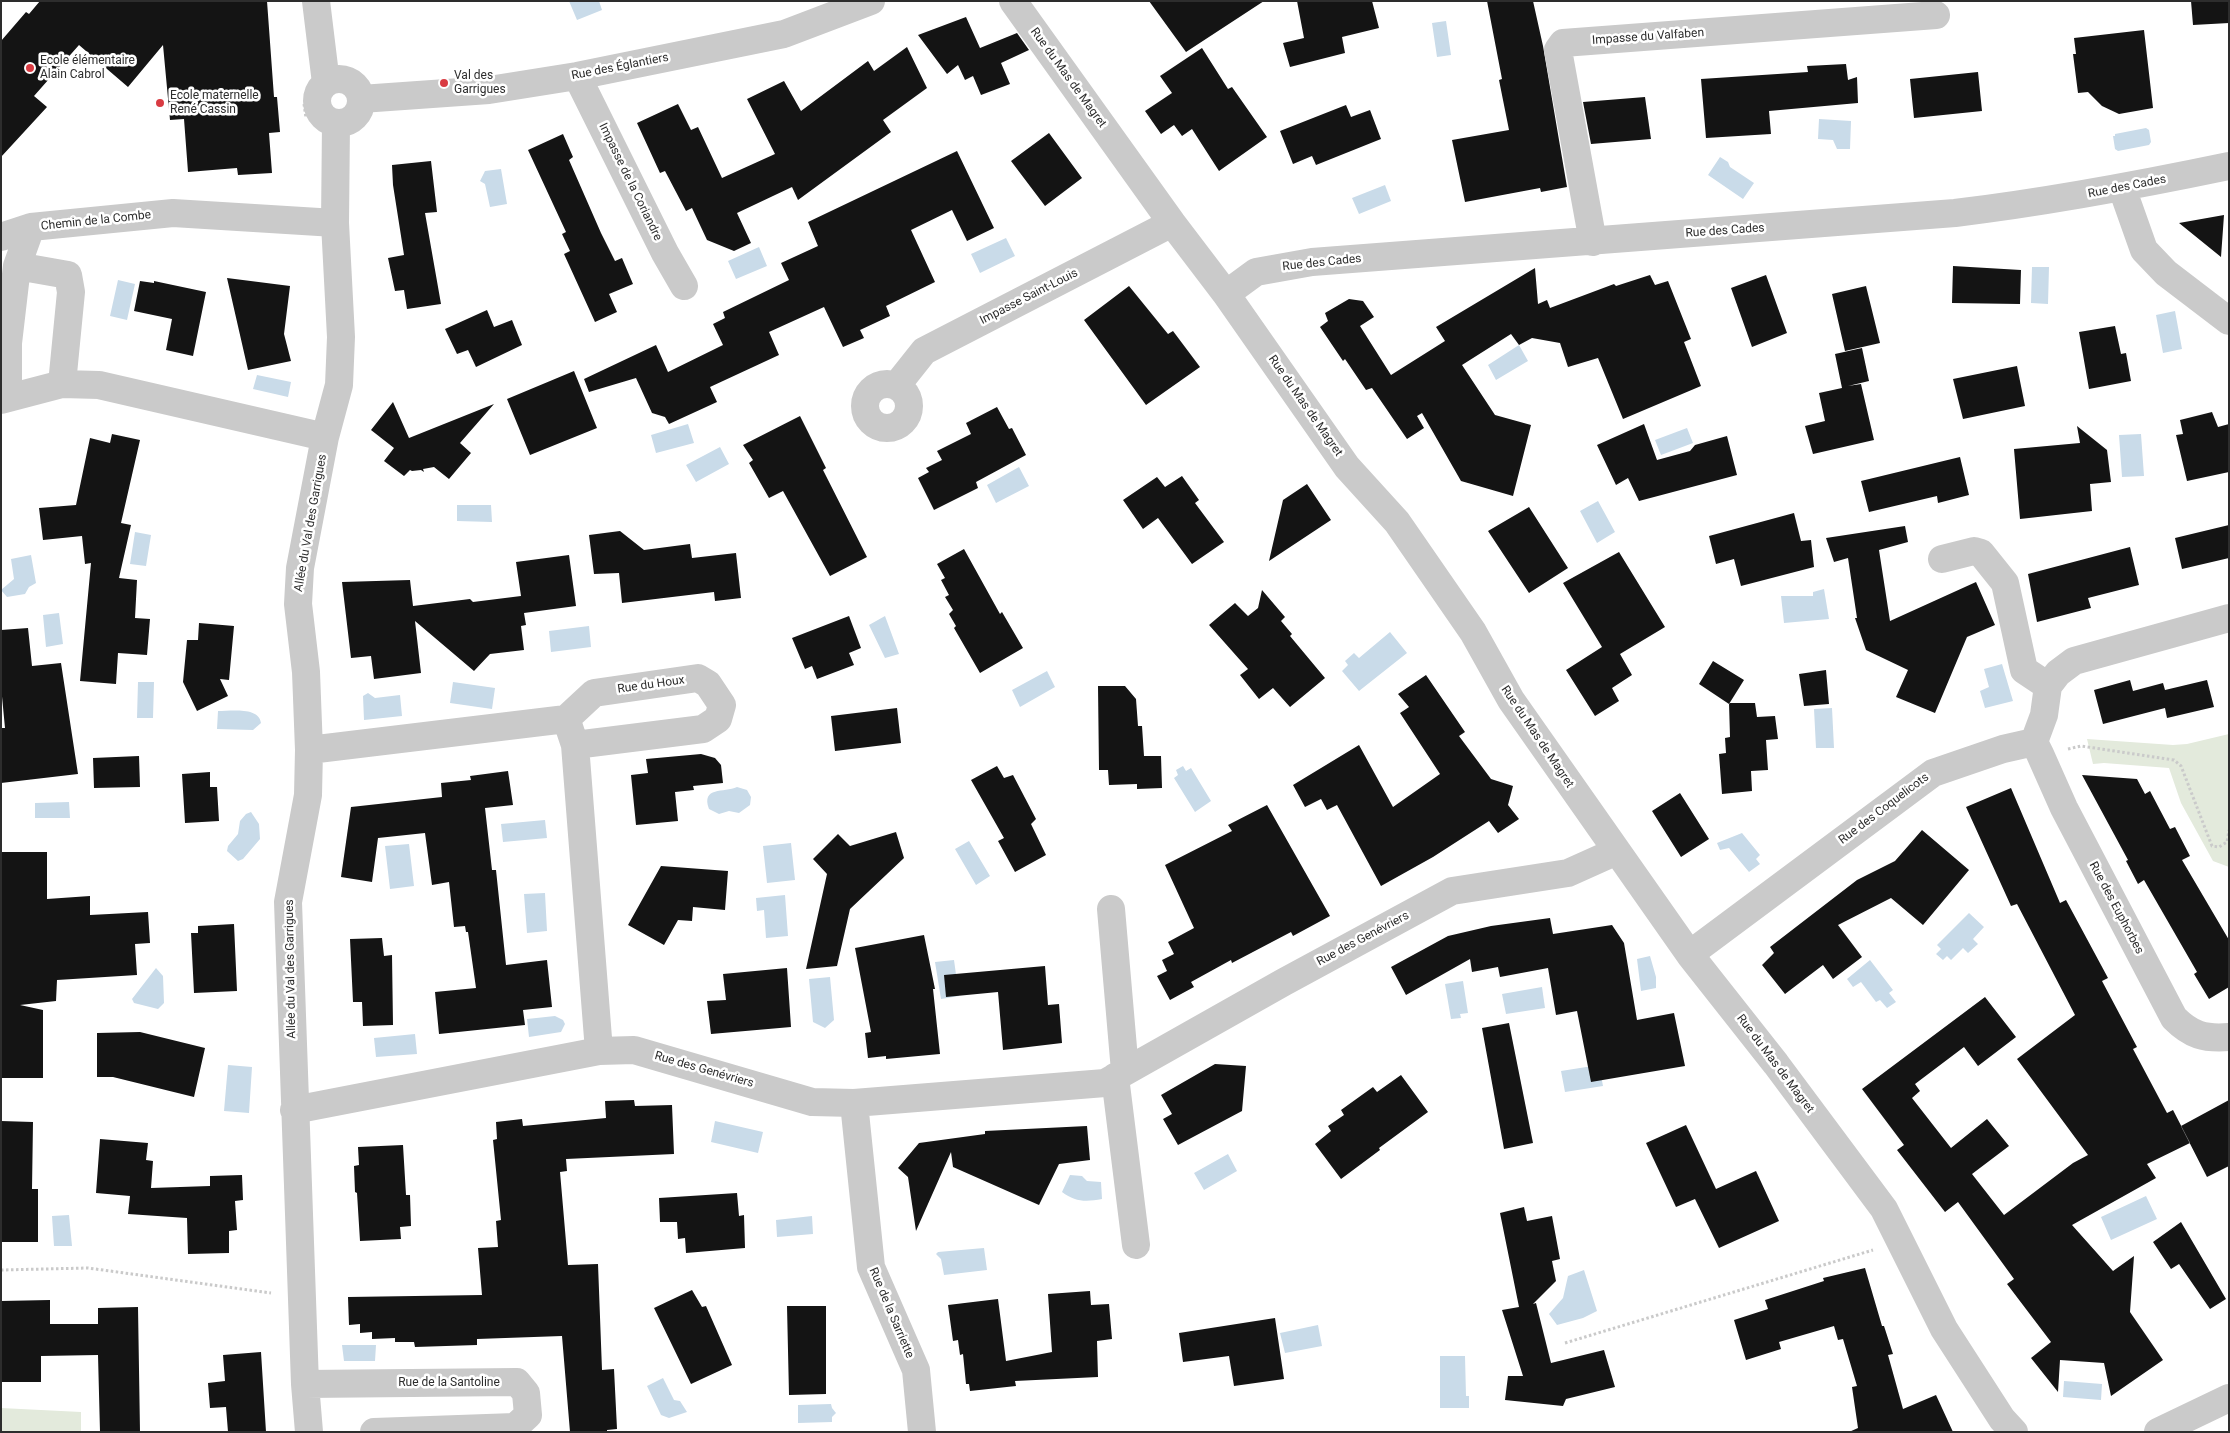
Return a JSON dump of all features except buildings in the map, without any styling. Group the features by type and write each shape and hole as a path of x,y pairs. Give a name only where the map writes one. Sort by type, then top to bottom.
{"street":[{"path":"315,90 316,1"},
{"name":"Rue des Églantiers","path":"361,99 489,90 577,76 784,34 871,1"},
{"name":"Rue du Mas de Magret","path":"1013,1 1172,224 1226,294 1347,467 1397,522 1473,632 1511,700 1690,955 1776,1064 1884,1209 1944,1329 2002,1419 2014,1432"},
{"name":"Impasse du Valfaben","path":"1593,242 1558,50 1563,43 1936,15"},
{"name":"Impasse de la Coriandre","path":"577,76 665,253 684,286"},
{"path":"338,78 345,80 356,86 361,99 361,106 349,121 336,123 323,116 317,103 321,89 315,90 338,78"},
{"name":"Allée du Val des Garrigues","path":"309,1432 305,1384 294,1110 288,902 308,795 309,750 306,672 298,604 300,568 325,438 339,385 341,346 335,223 336,123"},
{"name":"Rue des Cades","path":"1226,294 1256,272 1312,262 1956,213 2030,204 2122,188 2229,166"},
{"path":"2122,188 2144,250 2166,273 2229,321"},
{"name":"Chemin de la Combe","path":"325,438 99,385 62,384 5,399 8,342 17,266 31,227 173,213 335,223"},
{"name":"Impasse Saint-Louis","path":"897,385 924,352 1172,224"},
{"path":"1,237 31,227"},
{"path":"17,266 68,275 71,292 62,384"},
{"path":"1942,559 1974,551 1981,553 2005,583 2024,670 2048,686"},
{"path":"2037,748 2048,686 2058,673 2074,661 2229,618"},
{"name":"Rue du Houx","path":"566,719 594,693 698,678 708,684 722,705 718,719 703,729 576,745"},
{"path":"309,750 566,719 576,745 599,1051"},
{"name":"Rue des Coquelicots","path":"1690,955 1933,773 2003,748 2037,748"},
{"name":"Rue des Euphorbes","path":"2037,748 2064,808 2174,1018 2187,1030 2202,1036 2229,1038"},
{"name":"Rue des Genévriers","path":"294,1110 599,1051 634,1050 812,1102 854,1103 1105,1082 1452,891 1568,873 1618,851"},
{"path":"1111,909 1120,1074 1136,1245"},
{"name":"Rue de la Sarriette","path":"854,1103 871,1267 916,1370 922,1432"},
{"name":"Rue de la Santoline","path":"305,1384 516,1382 526,1393 528,1415 515,1427 374,1432"},
{"path":"2158,1432 2229,1398"}],"path":[{"path":"306,126 315,90"},
{"path":"2037,748 2082,746 2174,760 2181,766 2212,846 2219,847 2226,842 2229,830"},
{"path":"1565,1343 1900,1241"},
{"path":"1,1270 88,1268 271,1293"}],"shaded area":[{"path":"2229,734 2229,867 2213,861 2181,803 2169,768 2104,763 2093,764 2087,739 2173,745 2187,744"},
{"path":"1,1408 81,1412 81,1432 1,1432"}],"water":[{"path":"569,1 599,1 602,10 577,20"},
{"path":"1446,21 1451,55 1437,57 1432,23"},
{"path":"1819,119 1851,121 1850,149 1837,149 1833,140 1818,139"},
{"path":"2146,128 2149,130 2151,142 2149,145 2118,151 2115,149 2113,136 2115,134"},
{"path":"1720,157 1728,162 1730,167 1754,183 1743,199 1708,175"},
{"path":"501,169 507,204 490,207 485,184 480,181 485,171"},
{"path":"1385,185 1391,201 1359,214 1352,198"},
{"path":"1006,238 1015,256 980,273 971,254"},
{"path":"759,247 767,266 736,279 728,261"},
{"path":"2032,267 2049,267 2048,304 2031,303"},
{"path":"118,280 135,284 127,320 110,316"},
{"path":"2175,311 2182,349 2163,353 2156,315"},
{"path":"1519,345 1528,361 1496,380 1488,365"},
{"path":"257,375 291,382 288,397 253,389"},
{"path":"688,424 694,443 656,453 651,435"},
{"path":"1687,428 1693,443 1661,455 1655,440"},
{"path":"2141,434 2144,476 2122,477 2119,435"},
{"path":"720,447 729,464 696,482 686,465"},
{"path":"1019,467 1029,486 996,503 987,485"},
{"path":"1598,501 1615,532 1597,543 1580,511"},
{"path":"457,505 491,505 492,522 457,521"},
{"path":"135,532 151,535 146,566 130,564"},
{"path":"31,555 36,583 29,587 25,594 7,597 1,590 14,579 11,559"},
{"path":"1824,589 1829,619 1784,623 1781,596 1813,596 1813,592"},
{"path":"59,613 63,644 46,647 43,615"},
{"path":"885,616 899,654 885,658 869,625"},
{"path":"589,626 591,647 551,652 549,631"},
{"path":"1390,632 1407,653 1359,691 1342,671 1348,665 1345,661 1354,653 1359,658"},
{"path":"2002,664 2013,701 1985,708 1980,691 1989,687 1984,669"},
{"path":"1047,671 1055,687 1020,707 1012,690"},
{"path":"138,682 154,682 153,718 137,718"},
{"path":"453,682 495,688 492,709 450,703"},
{"path":"368,693 375,698 400,695 402,716 364,720 363,696"},
{"path":"1832,708 1834,748 1816,748 1814,709"},
{"path":"218,711 250,712 259,718 261,723 253,730 217,729"},
{"path":"1183,766 1186,771 1191,768 1211,801 1195,812 1174,778 1178,775 1176,770"},
{"path":"737,787 747,790 751,797 750,805 739,813 729,811 719,814 709,809 707,802 711,794"},
{"path":"69,802 70,818 35,818 35,803"},
{"path":"251,812 259,824 260,839 243,859 238,861 227,851 228,846 238,834 240,821 246,814"},
{"path":"545,820 547,838 503,842 501,824"},
{"path":"1742,833 1760,855 1756,859 1760,864 1749,872 1729,848 1720,850 1717,843"},
{"path":"969,841 990,876 976,885 955,849"},
{"path":"791,843 795,880 767,883 763,846"},
{"path":"409,844 414,886 390,889 385,846"},
{"path":"545,893 547,931 527,933 524,894"},
{"path":"785,895 788,936 766,938 764,910 757,911 756,898"},
{"path":"1969,913 1984,927 1973,939 1978,944 1968,953 1963,948 1951,960 1947,956 1943,960 1936,954 1941,949 1937,945"},
{"path":"1650,956 1656,977 1656,988 1641,991 1637,959"},
{"path":"954,960 959,996 941,999 935,962"},
{"path":"1870,960 1893,990 1889,993 1896,1002 1887,1008 1880,1000 1876,1002 1861,982 1853,987 1847,979"},
{"path":"156,968 163,976 164,1003 158,1009 134,1003 132,999"},
{"path":"830,977 834,1020 825,1028 813,1022 809,979"},
{"path":"1463,981 1468,1013 1460,1014 1461,1018 1451,1019 1445,984"},
{"path":"1542,987 1545,1008 1506,1014 1502,994"},
{"path":"555,1016 563,1020 565,1024 561,1032 529,1037 527,1019"},
{"path":"415,1034 417,1054 376,1057 374,1038"},
{"path":"228,1065 252,1067 249,1113 224,1111"},
{"path":"1599,1065 1603,1086 1565,1092 1561,1071"},
{"path":"715,1121 763,1132 758,1153 711,1142"},
{"path":"1228,1154 1237,1171 1204,1190 1194,1173"},
{"path":"1070,1175 1082,1176 1087,1181 1101,1182 1102,1199 1081,1200 1071,1198 1062,1192"},
{"path":"2146,1196 2157,1219 2111,1240 2101,1217"},
{"path":"69,1215 72,1246 54,1246 52,1216"},
{"path":"812,1216 813,1234 777,1237 776,1220"},
{"path":"984,1248 987,1270 944,1275 941,1259 936,1254 938,1252"},
{"path":"1584,1270 1597,1311 1583,1318 1557,1325 1549,1314 1563,1298 1568,1276"},
{"path":"1318,1325 1322,1346 1285,1353 1280,1333"},
{"path":"342,1345 376,1345 375,1361 344,1361"},
{"path":"1440,1356 1465,1356 1466,1396 1469,1396 1469,1408 1440,1408"},
{"path":"663,1378 674,1400 680,1401 687,1412 669,1418 661,1415 647,1386"},
{"path":"2064,1381 2102,1384 2101,1400 2063,1397"},
{"path":"831,1404 836,1413 832,1417 832,1422 798,1423 798,1405"}],"place":[{"name":"Ecole élémentaire Alain Cabrol","path":"30,68"},
{"name":"Val des Garrigues","path":"444,83"},
{"name":"Ecole maternelle René Cassin","path":"160,103"}]}
